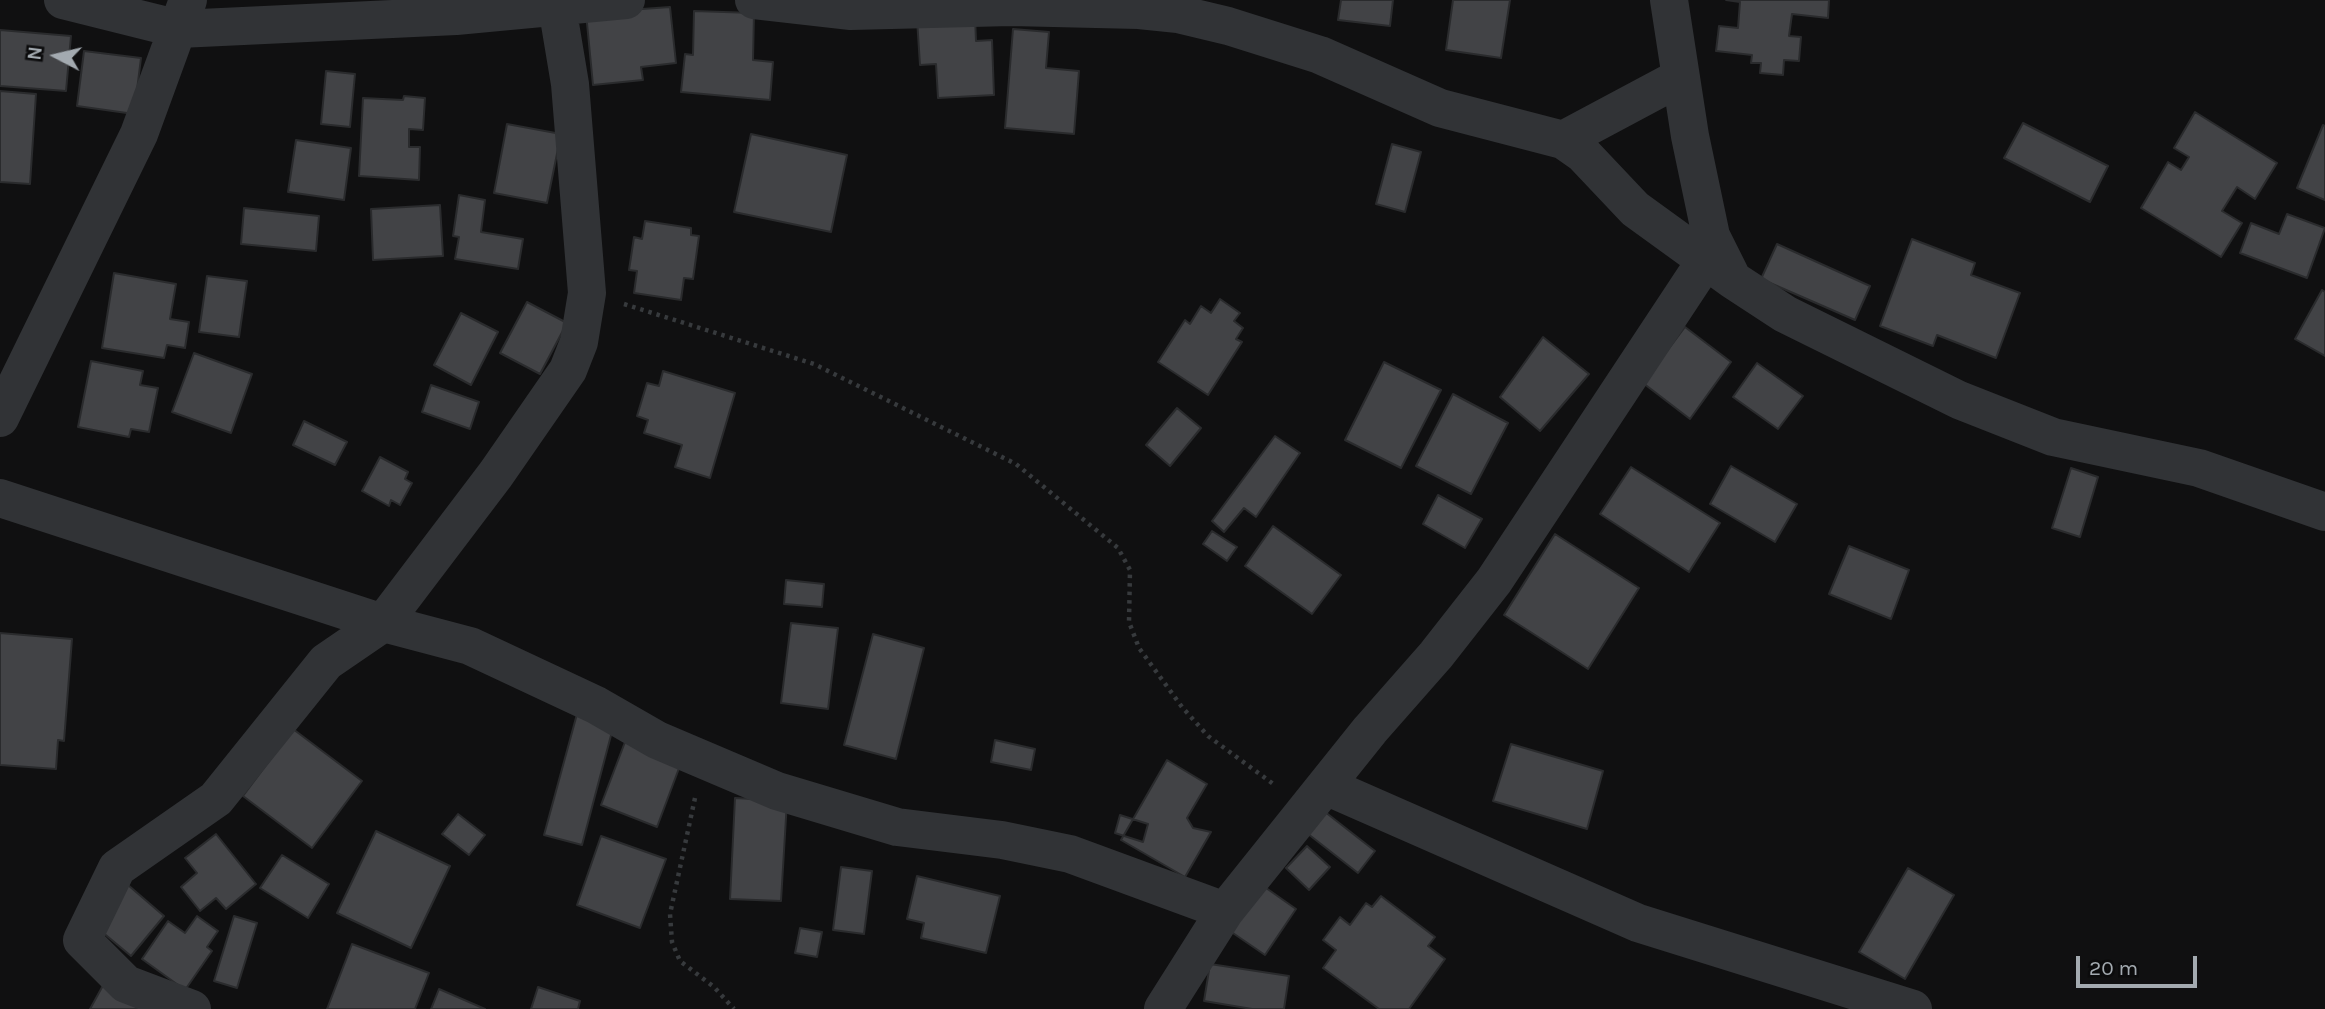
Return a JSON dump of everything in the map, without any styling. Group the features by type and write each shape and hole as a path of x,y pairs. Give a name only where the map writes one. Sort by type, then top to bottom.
{"street":[{"path":"63,0 183,14 456,16 556,3 626,0"},
{"path":"754,0 851,11 1011,3 1139,10 1190,17 1320,55 1440,108 1563,140 1583,154 1635,209 1785,314 1959,400 2053,436 2199,468 2325,512"},
{"path":"1669,0 1711,236 1720,270"},
{"path":"192,1009 126,984 82,940 117,868 216,799 326,662 383,623 496,474 568,370 579,342 587,293 570,84 556,3"},
{"path":"0,418 139,134 183,14"},
{"path":"1563,140 1681,77"},
{"path":"1163,1009 1226,911 1494,581 1720,270"},
{"path":"0,498 383,623 470,646 597,705 657,740 778,791 897,827 1002,840 1070,854 1226,911"},
{"path":"1317,797 1638,923 1913,1009"}],"path":[{"path":"587,293 814,364 1016,464 1081,516 1125,558 1130,570 1129,622 1139,648 1182,708 1208,736 1317,797"},
{"path":"703,761 670,915 671,942 680,961 714,987 734,1009"}],"building":[{"path":"1341,0 1393,0 1390,26 1338,20"},
{"path":"1453,0 1510,0 1501,58 1446,50"},
{"path":"1726,0 1829,0 1828,18 1792,14 1789,36 1801,37 1799,61 1784,60 1783,75 1760,73 1761,63 1751,63 1752,55 1716,51 1719,26 1738,28 1740,2"},
{"path":"670,7 676,63 641,67 643,80 593,85 586,13"},
{"path":"694,11 754,13 753,60 773,62 770,100 681,92 685,54 693,55"},
{"path":"975,16 976,41 992,40 994,95 938,98 936,64 920,65 917,19"},
{"path":"1013,29 1049,32 1046,68 1079,71 1074,134 1005,128"},
{"path":"0,30 71,36 66,91 0,86"},
{"path":"84,51 141,58 134,114 77,106"},
{"path":"326,71 355,74 350,127 321,124"},
{"path":"0,91 36,94 30,184 0,182"},
{"path":"404,96 425,98 423,130 409,129 409,147 420,147 419,180 359,176 363,98 403,100"},
{"path":"2195,112 2277,163 2255,199 2237,187 2222,211 2242,223 2221,257 2141,208 2168,162 2181,170 2189,157 2174,148"},
{"path":"2023,123 2108,166 2090,202 2004,158"},
{"path":"507,124 561,134 547,203 494,193"},
{"path":"2323,125 2325,126 2325,200 2297,188"},
{"path":"751,134 847,155 831,232 734,212"},
{"path":"296,140 351,148 344,200 288,192"},
{"path":"1392,144 1421,152 1405,212 1376,204"},
{"path":"459,195 485,200 481,232 523,239 518,269 455,259 459,237 453,236"},
{"path":"440,205 443,256 373,260 371,209"},
{"path":"244,208 319,216 316,251 241,244"},
{"path":"2287,214 2325,228 2307,278 2240,253 2251,223 2279,234"},
{"path":"645,221 691,228 691,235 699,236 693,279 684,278 681,300 634,293 637,271 629,270 634,237 642,239"},
{"path":"1912,239 1975,263 1971,275 2020,293 1996,358 1937,335 1933,346 1880,326"},
{"path":"1777,244 1870,286 1855,320 1761,279"},
{"path":"114,273 176,284 170,319 189,322 185,348 167,345 164,358 102,348"},
{"path":"207,276 247,281 239,337 199,332"},
{"path":"2322,290 2325,292 2325,356 2295,339"},
{"path":"1220,299 1240,313 1234,321 1243,328 1236,339 1242,342 1208,395 1158,362 1185,320 1190,324 1201,306 1211,313"},
{"path":"527,302 567,323 540,374 500,353"},
{"path":"461,313 498,332 471,385 434,365"},
{"path":"1685,327 1731,362 1690,419 1643,383"},
{"path":"1543,337 1589,374 1540,431 1500,397"},
{"path":"194,353 252,374 231,433 172,412"},
{"path":"91,361 143,371 140,385 158,388 149,432 131,429 129,437 78,427"},
{"path":"1384,362 1441,390 1401,468 1345,440"},
{"path":"1757,363 1803,396 1778,429 1733,397"},
{"path":"663,371 735,393 710,478 675,467 682,445 644,433 648,420 637,416 647,383 659,386"},
{"path":"431,385 479,402 470,429 422,412"},
{"path":"1453,394 1508,423 1471,494 1416,466"},
{"path":"1177,408 1201,428 1170,466 1146,445"},
{"path":"304,421 347,442 335,465 293,445"},
{"path":"1275,436 1300,453 1256,517 1244,508 1224,532 1212,521"},
{"path":"380,457 408,472 405,479 412,483 400,505 391,500 389,506 362,491"},
{"path":"1731,466 1797,504 1775,542 1710,504"},
{"path":"1631,467 1720,523 1689,572 1600,514"},
{"path":"2071,468 2098,477 2080,537 2052,528"},
{"path":"1438,495 1482,519 1465,548 1423,524"},
{"path":"1273,526 1341,575 1312,614 1245,566"},
{"path":"1212,531 1237,547 1227,561 1203,544"},
{"path":"1555,534 1639,588 1588,669 1504,615"},
{"path":"1849,546 1909,570 1891,619 1829,594"},
{"path":"786,580 824,584 822,607 784,604"},
{"path":"791,623 838,628 828,709 781,703"},
{"path":"0,633 72,639 64,741 58,740 56,769 0,765"},
{"path":"873,634 924,648 896,759 844,745"},
{"path":"577,714 614,724 582,845 544,835"},
{"path":"293,729 362,781 312,848 243,796"},
{"path":"995,740 1035,749 1031,770 991,762"},
{"path":"625,742 681,763 657,827 601,805"},
{"path":"1511,744 1603,771 1587,829 1493,801"},
{"path":"1167,760 1207,784 1187,818 1193,828 1211,832 1185,877 1121,840"},
{"path":"735,798 787,801 781,901 730,899"},
{"path":"1320,808 1375,851 1358,873 1303,830"},
{"path":"458,814 485,835 469,855 442,834"},
{"path":"1120,815 1148,824 1143,842 1115,833"},
{"path":"376,831 450,866 411,948 337,913"},
{"path":"216,834 256,884 226,909 216,898 200,911 181,887 197,873 185,858"},
{"path":"601,836 666,859 640,928 577,905"},
{"path":"1307,846 1330,867 1309,890 1286,868"},
{"path":"282,855 329,884 308,918 260,888"},
{"path":"841,867 872,871 864,934 833,930"},
{"path":"1908,868 1954,895 1905,979 1859,952"},
{"path":"917,876 1000,896 986,953 921,938 924,923 907,919"},
{"path":"1259,883 1296,909 1265,955 1227,929"},
{"path":"128,885 164,916 131,956 95,926"},
{"path":"1381,896 1435,937 1428,946 1445,959 1409,1009 1379,1009 1323,968 1336,950 1323,940 1340,917 1350,925 1366,903 1372,907"},
{"path":"197,916 218,931 207,947 212,951 185,990 142,959 168,921 185,933"},
{"path":"234,916 257,923 237,988 214,981"},
{"path":"800,928 822,932 817,957 795,953"},
{"path":"352,944 429,973 415,1009 327,1009"},
{"path":"1210,964 1289,976 1284,1009 1252,1009 1204,1001"},
{"path":"106,980 158,1009 90,1009"},
{"path":"538,987 580,1001 578,1009 531,1009"},
{"path":"439,989 485,1009 431,1009"}]}
